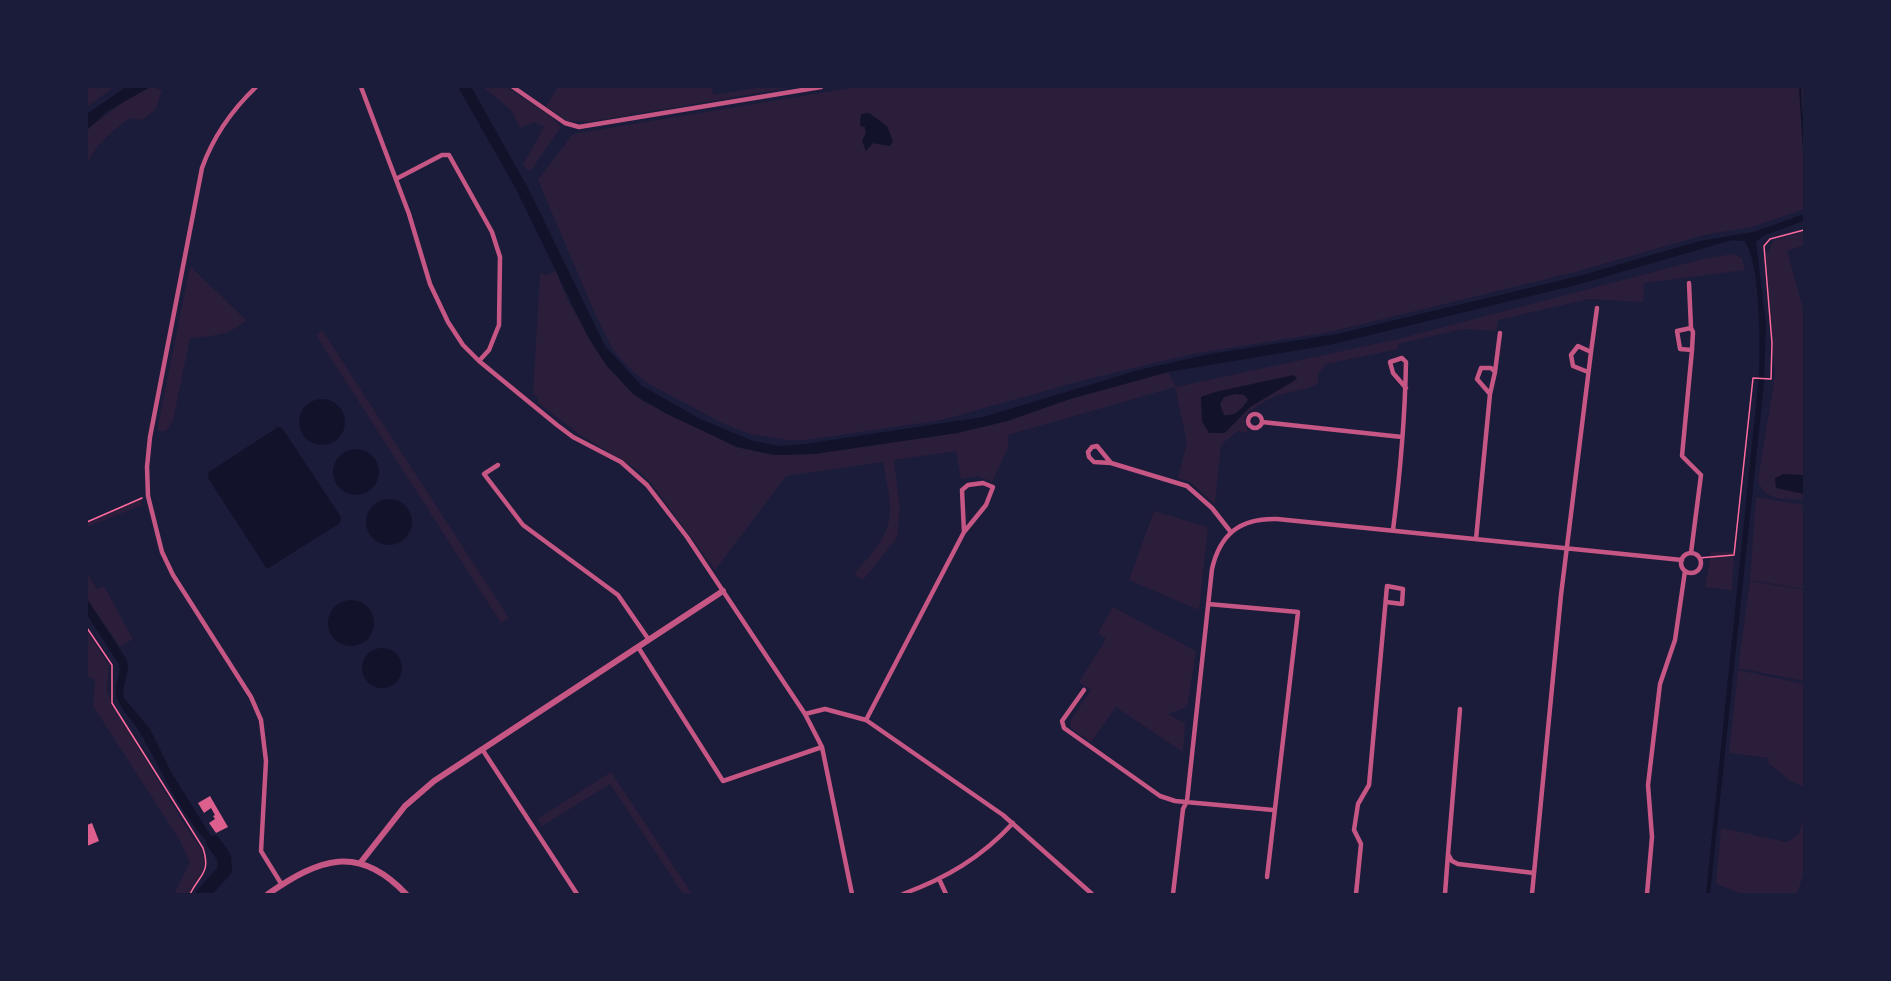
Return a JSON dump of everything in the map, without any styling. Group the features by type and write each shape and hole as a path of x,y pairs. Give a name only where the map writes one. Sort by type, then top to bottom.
{"street":[{"path":"256,87 240,103 217,136 208,152 197,187 150,437 147,467 148,496 159,542 173,575 240,679 261,720 266,760 261,851 282,885"},
{"path":"361,87 396,179 430,284 448,322 463,345 479,362 573,437 621,462 640,478 665,506 805,714 822,747 852,894"},
{"path":"513,87 565,123 579,127 821,87"},
{"path":"396,179 442,155 449,155 492,232 498,247 501,269 499,325 489,350 479,362"},
{"path":"1173,894 1183,809 1187,801 1208,604 1216,552 1230,531 1248,521 1262,518 1682,560 1691,553 1701,475 1682,456 1693,332 1689,283"},
{"path":"1532,894 1567,548 1597,308"},
{"path":"1691,328 1677,331 1677,340 1680,349 1692,350"},
{"path":"1476,539 1490,394 1500,333"},
{"path":"1588,372 1573,366 1571,355 1578,346 1591,352"},
{"path":"1393,530 1406,388 1406,362 1402,358 1390,362 1393,374 1406,388"},
{"path":"1490,394 1477,379 1478,371 1481,368 1491,368 1495,372"},
{"path":"1262,422 1402,437"},
{"path":"1111,463 1097,446 1092,447 1088,452 1094,462 1111,463 1187,486 1212,508 1230,531"},
{"path":"498,465 484,474 514,516 535,536 618,595 648,640"},
{"path":"866,720 964,532 986,505 993,488 983,483 968,484 962,490 964,532"},
{"path":"1685,571 1691,573 1698,570 1701,563 1699,558 1691,553"},
{"path":"1647,894 1652,837 1648,785 1660,684 1675,640 1685,571 1682,560"},
{"path":"1356,894 1361,844 1354,830 1358,804 1369,785 1387,586 1403,589 1402,604 1386,602"},
{"path":"361,862 383,832 416,795 723,591"},
{"path":"1208,604 1298,612 1267,877"},
{"path":"638,647 723,781 822,747"},
{"path":"1084,690 1062,721 1064,728 1160,796 1274,810"},
{"path":"805,714 825,709 866,720 1013,823 1092,894"},
{"path":"1445,894 1460,709"},
{"path":"482,749 577,894"},
{"path":"903,894 940,881 985,849 1013,823"},
{"path":"1448,854 1452,861 1458,864 1534,873"},
{"path":"267,894 325,864 338,861 361,862 385,874 406,894"},
{"path":"940,881 946,894"}],"path":[{"path":"1699,558 1734,555 1753,378 1771,379 1772,343 1764,246 1770,239 1804,230"},
{"path":"87,522 148,496"},
{"path":"87,628 112,665 112,703 203,848 207,861 205,872 190,894"}],"shaded area":[{"path":"87,87 114,87 87,107"},
{"path":"126,87 150,87 106,112 87,130 87,114"},
{"path":"152,87 162,90 156,109 142,120 130,118 117,128 100,144 87,164 87,130 128,98"},
{"path":"458,87 471,87 473,90 529,190 605,346 642,386 700,419 753,441 780,446 983,417 1139,370 1210,354 1337,334 1579,276 1700,241 1754,232 1804,214 1804,221 1765,235 1756,242 1766,324 1764,384 1710,894 1706,894 1759,375 1759,326 1754,266 1750,251 1744,241 1732,240 1580,284 1329,345 1168,372 1070,399 1007,421 957,433 814,454 774,455 737,447 665,413 633,394 606,365 588,337 515,187"},
{"path":"483,87 506,87 550,115 561,127 530,172 523,165 544,127 534,122 520,128 511,110"},
{"path":"558,87 711,87 714,95 762,87 794,87 589,122 568,121 546,106"},
{"path":"856,87 1804,87 1804,209 1752,227 1704,235 1575,272 1330,332 1193,354 1084,380 942,420 806,440 786,440 750,434 724,424 649,384 632,371 613,350 596,316 538,180 573,134","holes":["887,126 890,146 873,143 867,150 865,127"]},
{"path":"869,113 887,126 893,141 890,146 873,143 866,151 862,141 866,133 865,127 860,126 861,114"},
{"path":"1804,232 1804,245 1787,251 1804,312 1804,500 1782,499 1770,495 1761,487 1758,480 1775,375 1766,256 1774,240"},
{"path":"1733,254 1742,258 1745,270 1644,283 1643,302 1589,299 1498,320 1496,331 1462,329 1398,344 1398,349 1327,364 1318,373 1318,383 1275,397 1257,406 1244,418 1248,433 1238,431 1221,445 1215,504 1190,482 1178,478 1187,443 1175,387 1008,435 1008,448 992,482 978,476 961,479 956,451 894,460 900,508 897,538 863,580 854,574 878,546 890,512 883,462 786,476 715,570 650,482 638,470 579,434 538,403 539,398 533,394 540,273 547,275 557,270 561,284 579,321 606,360 644,402 737,447 774,455 814,454 957,433 1007,421 1070,399 1168,372 1176,387 1398,339 1703,259"},
{"path":"190,266 246,320 227,332 190,338 173,421 166,431 157,431"},
{"path":"322,330 509,618 501,623 316,335"},
{"path":"1294,375 1297,379 1250,407 1225,433 1209,433 1202,421 1201,397","holes":["1235,394 1244,395 1248,400 1241,409 1224,415 1220,404 1224,397"]},
{"path":"322,399 338,406 345,422 338,438 322,445 306,438 299,422 306,406"},
{"path":"278,427 282,428 341,517 340,523 267,569 208,478 209,472"},
{"path":"356,449 372,456 379,472 372,488 356,495 340,488 333,472 340,456"},
{"path":"1783,474 1804,475 1804,494 1776,488 1775,478"},
{"path":"1756,497 1804,505 1804,589 1750,580"},
{"path":"140,499 142,505 87,527 87,521"},
{"path":"389,499 405,506 412,522 405,538 389,545 373,538 366,522 373,506"},
{"path":"1154,511 1208,527 1199,610 1129,580"},
{"path":"1711,552 1734,552 1732,590 1705,587"},
{"path":"87,573 97,589 104,586 133,639 120,647 87,599"},
{"path":"1750,581 1804,590 1804,681 1738,668"},
{"path":"87,599 127,660 124,698 150,729 171,772 224,857 197,830 186,815 139,731 120,704 116,695 119,664 87,615"},
{"path":"351,600 367,607 374,623 367,639 351,646 335,639 328,623 335,607"},
{"path":"1113,607 1196,651 1187,707 1168,714 1185,723 1183,752 1116,707 1091,742 1071,728 1070,721 1091,690 1079,682 1106,639 1098,633"},
{"path":"87,631 109,665 107,691 111,702 201,848 205,861 202,872 188,894 174,894 190,862 179,839 93,706 95,680 87,676"},
{"path":"382,648 396,654 402,668 396,682 382,688 368,682 362,668 368,654"},
{"path":"1738,670 1804,684 1804,787 1789,780 1768,763 1769,758 1729,753"},
{"path":"611,772 692,894 683,894 610,784 542,826 537,819"},
{"path":"1804,815 1804,872 1797,894 1742,894 1716,884 1721,828 1787,842 1799,834"}],"building":[{"path":"210,796 228,827 216,833 209,823 215,819 211,808 204,813 198,803"},
{"path":"92,823 99,841 87,846 87,825"}],"waterway":[{"path":"1800,87 1804,152"},
{"path":"203,894 225,870 224,857 213,842"}]}
